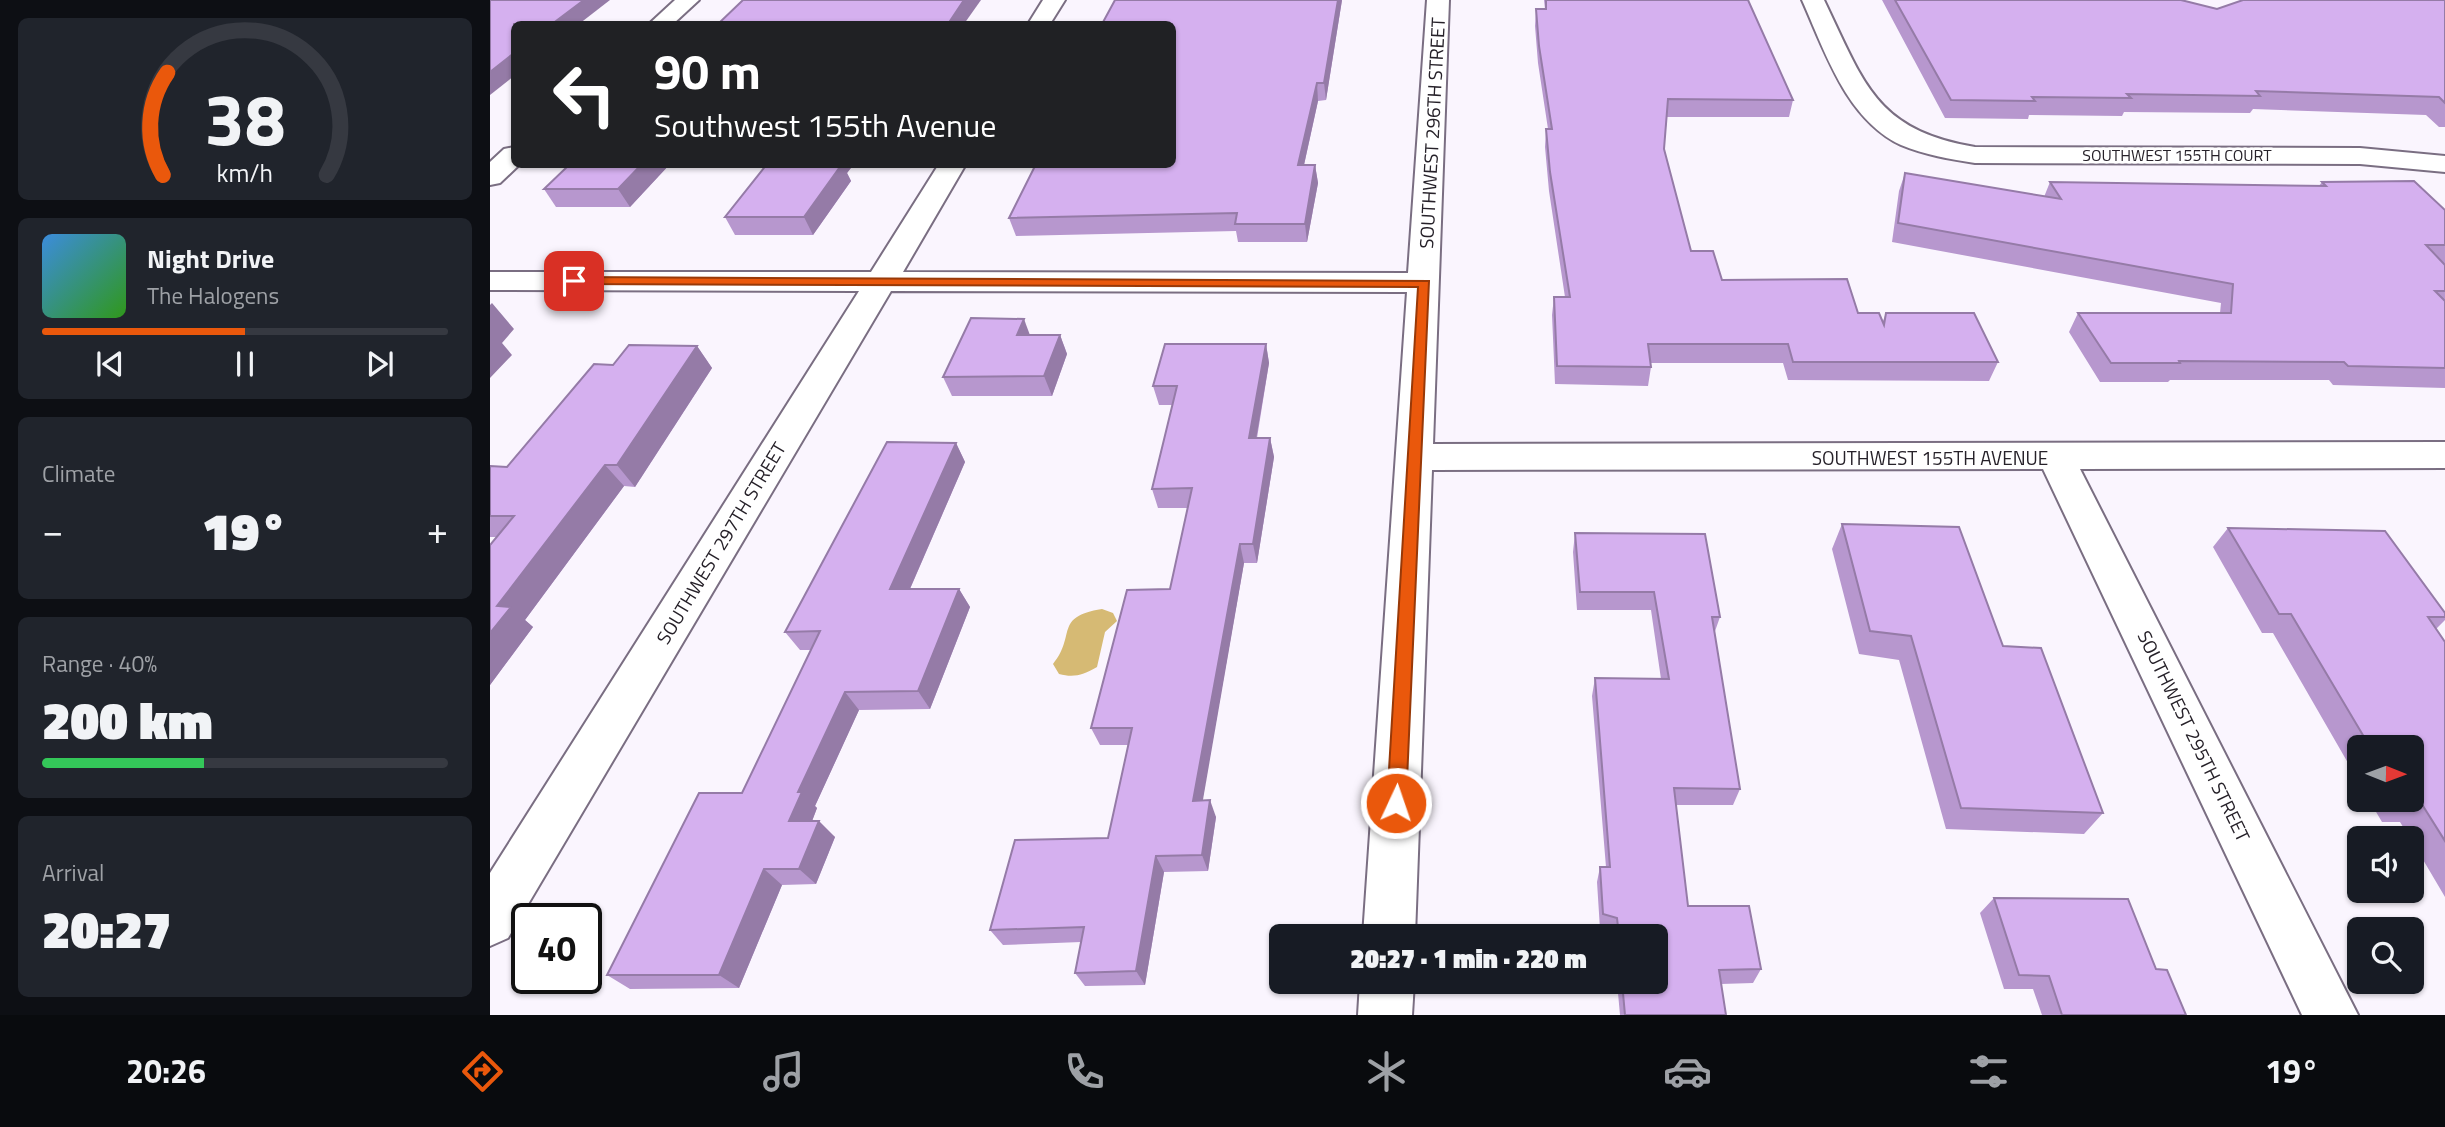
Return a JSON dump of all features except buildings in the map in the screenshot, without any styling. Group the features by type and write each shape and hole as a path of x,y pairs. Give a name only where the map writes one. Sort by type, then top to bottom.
{"street":[{"path":"664,21 688,0"},
{"path":"1041,21 1054,0"},
{"name":"SOUTHWEST 296TH STREET","path":"1390,924 1438,0"},
{"name":"SOUTHWEST 155TH COURT","path":"1813,0 1861,97 1884,123 1911,140 1945,150 1975,155 2360,156 2445,164"},
{"path":"490,177 511,158"},
{"name":"SOUTHWEST 297TH STREET","path":"490,920 951,168"},
{"path":"490,281 1425,283"},
{"name":"SOUTHWEST 155TH AVENUE","path":"1416,457 2056,458 2445,455"},
{"name":"SOUTHWEST 295TH STREET","path":"2056,458 2331,1015"},
{"path":"1385,1015 1386,994"}],"shaded area":[{"path":"1102,609 1113,613 1117,621 1105,632 1097,667 1078,675 1059,674 1053,664 1060,654 1071,622 1087,612"}],"route":[{"path":"574,281 1425,283 1396,803"}]}
